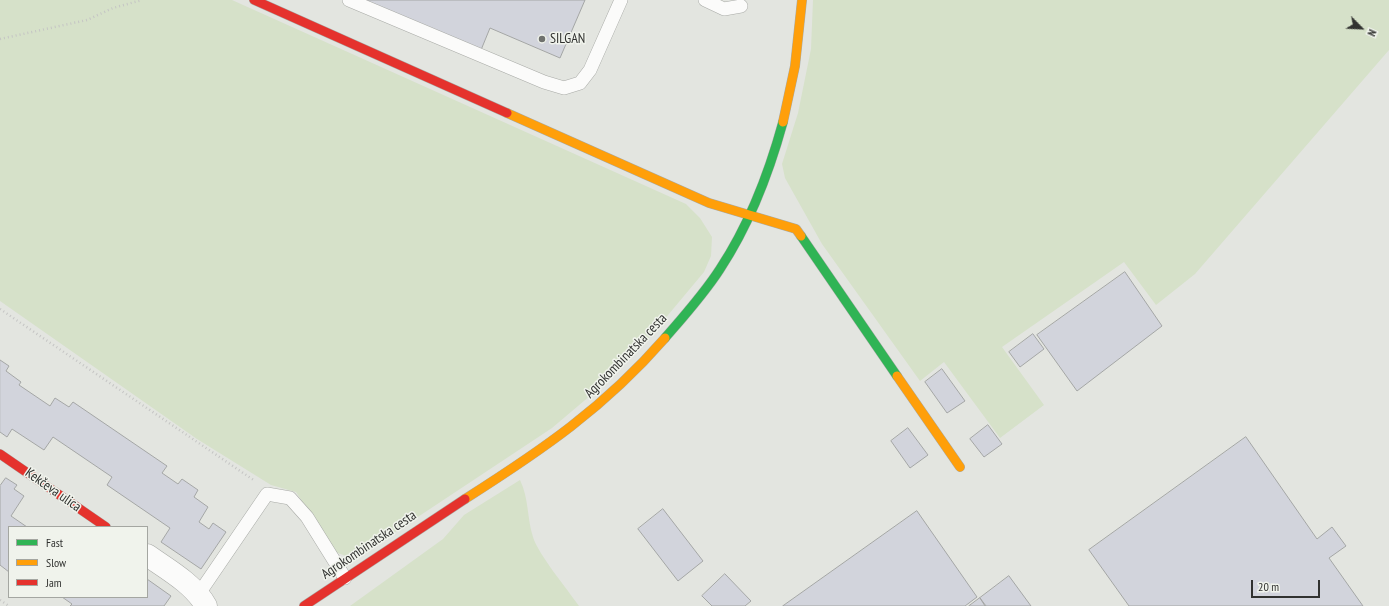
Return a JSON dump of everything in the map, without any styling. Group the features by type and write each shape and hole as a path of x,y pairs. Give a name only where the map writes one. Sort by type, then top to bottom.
{"street":[{"path":"254,0 709,204 749,214 796,229 960,467"},
{"name":"Agrokombinatska cesta","path":"304,606 534,454 599,405 650,354 696,301 725,261 749,214 771,160 789,94 798,46 802,0"},
{"name":"Kekčeva ulica","path":"0,454 105,526"},
{"path":"148,556 182,579 202,600"}],"lane":[{"path":"349,0 544,82 564,88 580,83 590,70 621,0"},
{"path":"705,0 724,8 741,6"},
{"path":"202,600 267,494 290,498 307,517 345,578"}],"path":[{"path":"0,39 86,20 113,8 142,0"},
{"path":"0,309 262,486 267,494"},
{"path":"0,600 8,606"}],"green space":[{"path":"0,0 232,0 686,204 700,218 712,237 711,256 704,272 643,345 604,384 552,428 371,548 346,556 335,552 296,492 271,485 197,439 0,301"},
{"path":"813,0 1389,0 1389,50 1195,274 1156,305 1124,262 1002,347 1044,405 1000,438 944,362 920,381 822,244 785,178 782,164 798,113 811,49"},
{"path":"520,480 525,494 531,530 536,544 547,562 579,606 350,606 443,539 464,515"}],"building":[{"name":"SILGAN","path":"365,0 585,0 560,58 490,28 481,50"},
{"path":"1125,272 1162,326 1077,391 1037,335"},
{"path":"1033,334 1044,349 1020,367 1009,352"},
{"path":"0,360 9,366 6,371 21,382 19,385 50,406 55,398 69,407 73,402 167,466 162,473 178,484 182,479 198,490 194,497 208,507 199,522 209,529 213,523 226,532 201,569 161,542 170,528 107,485 112,477 53,437 44,450 12,429 7,437 0,432"},
{"path":"942,369 965,401 947,413 925,382"},
{"path":"988,425 1002,444 984,457 970,439"},
{"path":"908,428 928,455 910,468 891,441"},
{"path":"1246,437 1317,539 1332,527 1346,546 1329,558 1363,606 1129,606 1089,550"},
{"path":"6,478 17,485 14,489 24,496 11,516 26,526 8,526 8,571 0,565 0,486"},
{"path":"663,509 703,561 678,581 638,529"},
{"path":"917,511 977,597 965,606 783,606"},
{"path":"725,574 751,601 745,606 712,606 702,596"},
{"path":"1009,576 1031,606 986,606 980,598"},
{"path":"148,580 171,596 164,606 70,606 72,604 63,598 148,598"},
{"path":"980,598 985,606 969,606"}],"traffic: fast":[{"path":"665,338 694,305 720,269 740,235 765,179 783,122"},
{"path":"801,236 897,376"}],"traffic: slow":[{"path":"783,122 795,66 802,0"},
{"path":"507,113 709,203 796,229 801,236"},
{"path":"465,499 546,445 595,407 619,386 665,338"},
{"path":"897,376 960,467"}],"traffic: jam":[{"path":"254,0 507,113"},
{"path":"0,454 105,526"},
{"path":"304,606 465,499"}],"place":[{"name":"SILGAN","path":"542,39"}]}
